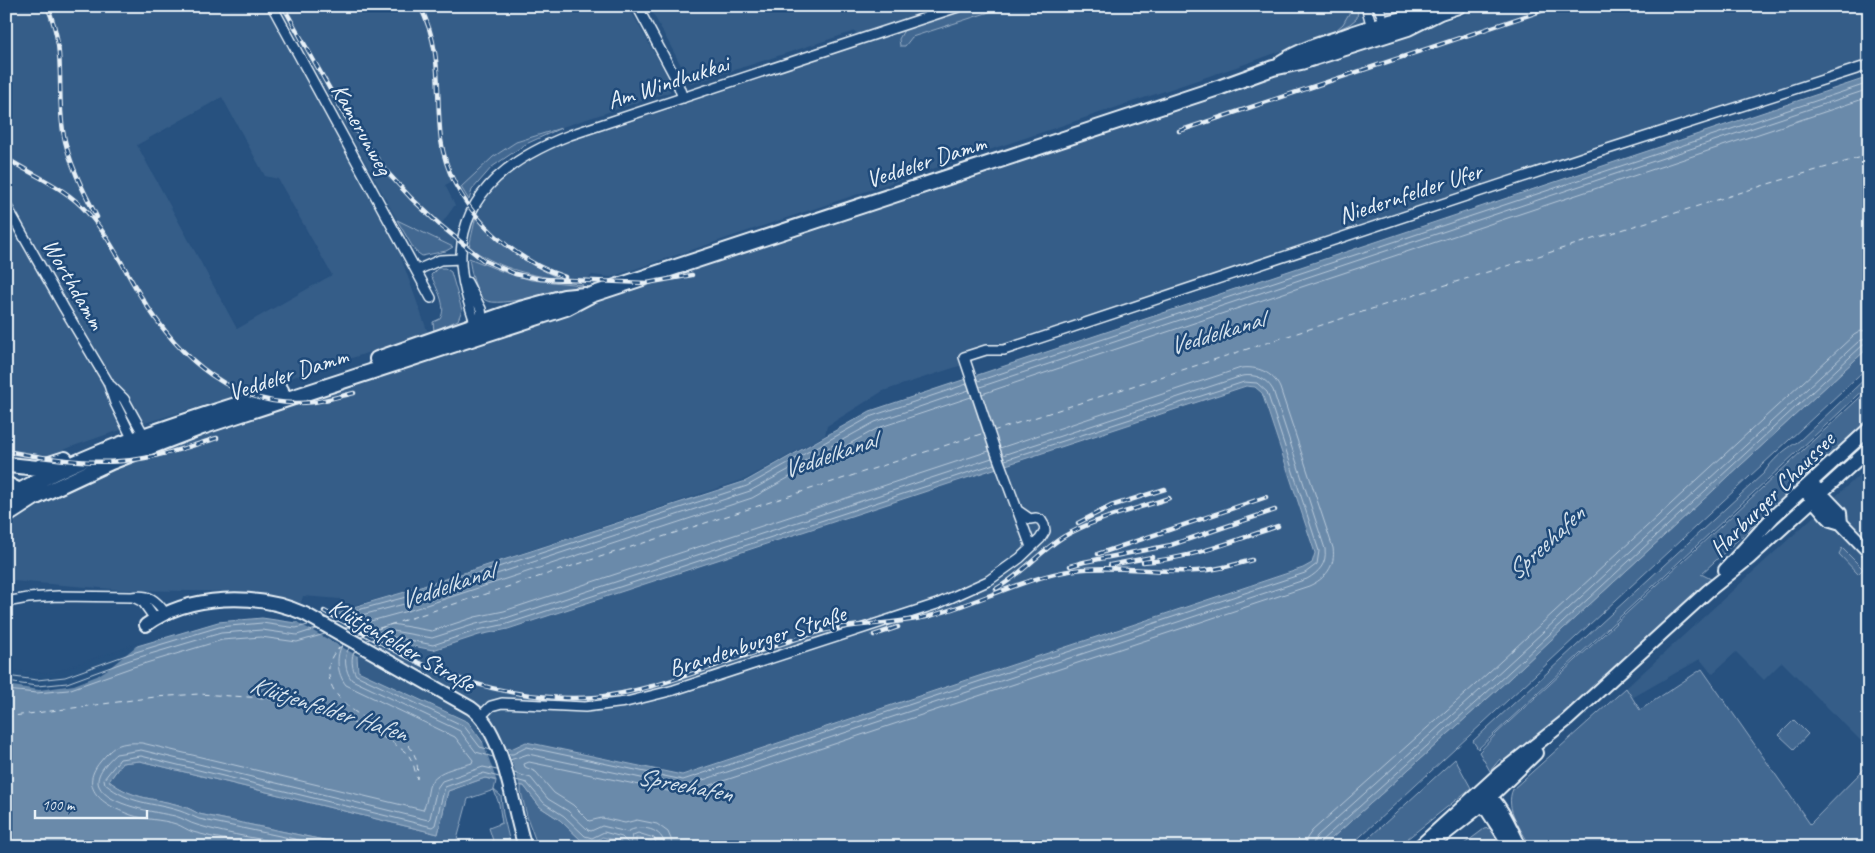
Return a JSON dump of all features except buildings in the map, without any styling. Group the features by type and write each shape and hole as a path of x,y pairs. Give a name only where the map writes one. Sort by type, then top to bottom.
{"main road":[{"name":"Veddeler Damm","path":"6,499 111,462 141,443 382,357 564,297 591,295 1186,98 1274,68 1298,52 1377,30 1405,17 1440,12 1458,6"},
{"name":"Harburger Chaussee","path":"1708,591 1752,540 1869,429"},
{"name":"Veddeler Damm","path":"6,516 29,491 118,444 141,443"},
{"path":"9,465 29,468 43,467 83,451 118,444"},
{"name":"Harburger Chaussee","path":"1428,847 1471,814 1485,797 1567,720 1869,448"},
{"path":"9,465 26,474 29,491"},
{"path":"6,482 29,491"},
{"path":"1806,487 1807,492 1817,496 1831,520 1841,523 1869,552"},
{"name":"Klütjenfelder Straße","path":"155,619 191,605 230,600 274,604 309,616 471,708 481,716 496,744 510,785 518,826 525,847"},
{"path":"1419,847 1485,797"},
{"path":"1485,797 1511,847"},
{"path":"1485,797 1520,847"}],"street":[{"name":"Kamerunweg","path":"272,6 431,298"},
{"path":"637,6 676,79 683,98"},
{"name":"Am Windhukkai","path":"480,326 481,310 463,273 461,259 467,224 475,204 493,181 516,162 555,141 961,6"},
{"path":"1366,6 1377,30"},
{"path":"1377,30 1378,6"},
{"name":"Niedernfelder Ufer","path":"1017,510 964,357 986,350 1004,350 1586,156 1869,65"},
{"name":"Worthdamm","path":"6,205 108,382 124,399 141,443"},
{"path":"417,270 440,260 461,259"},
{"path":"1017,510 1031,547"},
{"name":"Brandenburger Straße","path":"481,716 491,706 502,703 585,707 626,702 674,690 936,604 988,581 1012,565 1040,539 1045,531 1041,520 1036,518 1030,519 1017,510"},
{"path":"1023,528 1030,519"},
{"name":"Klütjenfelder Straße","path":"6,602 58,596 132,597 143,602 155,619"}],"shaded area":[{"path":"6,6 265,6 399,252 428,333 242,394 111,433 65,449 42,460 16,458 6,455","holes":["222,97 265,176 278,179 332,275 237,329 137,145"]},
{"path":"280,6 628,6 671,83 670,92 516,142 461,187 469,200 466,207 451,182 445,185 455,205 442,223 457,237 453,247 397,220"},
{"path":"649,6 1408,6 1251,62 611,277 592,275 586,280 586,285 531,280 501,271 469,258 469,247 488,259 516,271 558,278 520,257 493,235 476,216 502,179 514,169 526,161 569,141 860,45 855,31 691,84"},
{"path":"976,6 1008,6 912,37 905,46 900,46 899,39 904,30"},
{"path":"1350,6 1361,6 1358,8 1357,18 1350,24 1335,31 1343,24 1351,10"},
{"path":"1490,6 1869,6 1869,68 883,391 827,426 825,435 746,479 404,592 343,608 340,599 303,596 301,603 277,596 249,592 125,590 12,581 6,583 6,526 60,494 159,446"},
{"path":"561,128 526,144 492,167 472,190 469,200 461,187 493,157 516,142"},
{"path":"476,216 515,252 560,279 512,269 490,260 469,247"},
{"path":"397,220 453,247 446,251 422,256 415,251"},
{"path":"469,258 501,271 531,280 583,285 517,300 492,302 485,300 478,292"},
{"path":"438,268 445,268 451,272 462,310 458,320 434,331 433,322 440,319 443,308 431,275"},
{"path":"1869,347 1869,366 1349,847 1322,847 1487,699"},
{"path":"1869,375 1869,385 1478,749 1473,741 1764,473 1779,455 1799,441"},
{"path":"1246,386 1255,387 1262,393 1315,553 1312,563 1303,568 682,775 526,742 511,749 484,744 468,722 358,671 357,656 393,642 433,650 479,635 508,629"},
{"path":"1869,389 1869,419 1701,574 1711,579 1557,720 1505,762 1500,759 1490,771 1479,752 1496,734"},
{"path":"1869,466 1869,741 1865,745 1782,662 1764,680 1736,652 1712,674 1700,659 1632,698 1626,688"},
{"path":"1842,548 1863,569 1858,574 1839,554"},
{"path":"1702,669 1810,824 1869,764 1869,847 1531,847 1512,811 1511,796 1513,789 1626,688 1640,710"},
{"path":"1794,720 1808,734 1794,749 1779,735"},
{"path":"1455,759 1471,788 1397,847 1359,847"},
{"path":"140,761 438,834 448,791 485,778 496,781 494,790 468,799 455,847 357,847 199,814 182,806 136,795 109,781 122,763"},
{"path":"521,786 524,786 540,807 560,820 582,841 602,837 620,841 623,847 538,847 528,820"},
{"path":"494,790 501,796 503,814 511,847 495,847 489,828 502,823 499,804"},
{"path":"1484,829 1494,830 1505,847 1460,847"}],"water":[{"path":"1869,77 1869,347 1487,699 1322,847 654,847 652,842 636,838 637,847 623,847 620,841 602,837 594,843 582,841 560,820 540,807 524,786 485,778 448,791 438,834 140,761 122,763 109,781 136,795 182,806 199,814 357,847 6,847 6,671 37,675 64,672 127,649 218,622 262,618 296,623 342,608 343,610 405,592 746,481 870,411","holes":["1246,386 1255,387 1262,393 1315,553 1312,563 1303,568 682,775 526,742 511,749 484,744 468,722 358,671 357,656 393,642 433,650 479,635 508,629"]}],"pier":[{"path":"976,373 1007,468 997,471 989,448 992,447 976,398 972,399 965,377"},
{"path":"329,610 390,644 358,656 295,621"},
{"path":"140,643 97,676 74,685 39,690 6,685 6,669 28,673 56,672"},
{"path":"483,742 507,747 520,787 497,782"}],"ferry route":[{"path":"993,431 1446,285 1768,184 1869,155"},
{"path":"359,638 377,629 984,433"},
{"path":"6,717 155,697 199,694 264,698 293,702 330,713 392,742 408,754 413,763 417,779 416,759 403,740 359,715 340,699 333,689 329,679 329,667 332,656 336,650 346,644"}],"railway":[{"path":"47,6 53,22 59,53 61,115 65,142 77,176 97,217"},
{"path":"283,6 344,114 386,171 440,225 483,260 515,274 541,279 647,283 692,275"},
{"path":"420,6 433,41 436,57 441,140 447,163 456,185 469,206 503,242 543,268 565,277"},
{"path":"1179,131 1556,6"},
{"path":"6,158 59,189 87,212 109,242 155,318 172,339 212,375 234,388 259,398 285,403 314,402 354,393"},
{"path":"6,451 72,461 106,462 159,455 217,438"},
{"path":"1078,523 1111,506 1165,489"},
{"path":"1098,554 1266,497"},
{"path":"996,589 1014,577 1054,543 1075,530 1101,519 1169,498"},
{"path":"1070,566 1171,545 1275,510"},
{"path":"1143,562 1195,553 1278,526"},
{"path":"1110,565 1152,557"},
{"path":"324,611 417,662 470,682 534,696 555,698 597,697 639,690 821,631 930,616 1056,573 1105,568 1197,571 1252,560"},
{"path":"874,635 898,627"}],"water label":[{"name":"Veddelkanal","path":"1216,332"},
{"name":"Veddelkanal","path":"829,454"},
{"name":"Spreehafen","path":"1545,542"},
{"name":"Veddelkanal","path":"446,585"},
{"name":"Klütjenfelder Hafen","path":"329,708"},
{"name":"Spreehafen","path":"685,784"}]}
